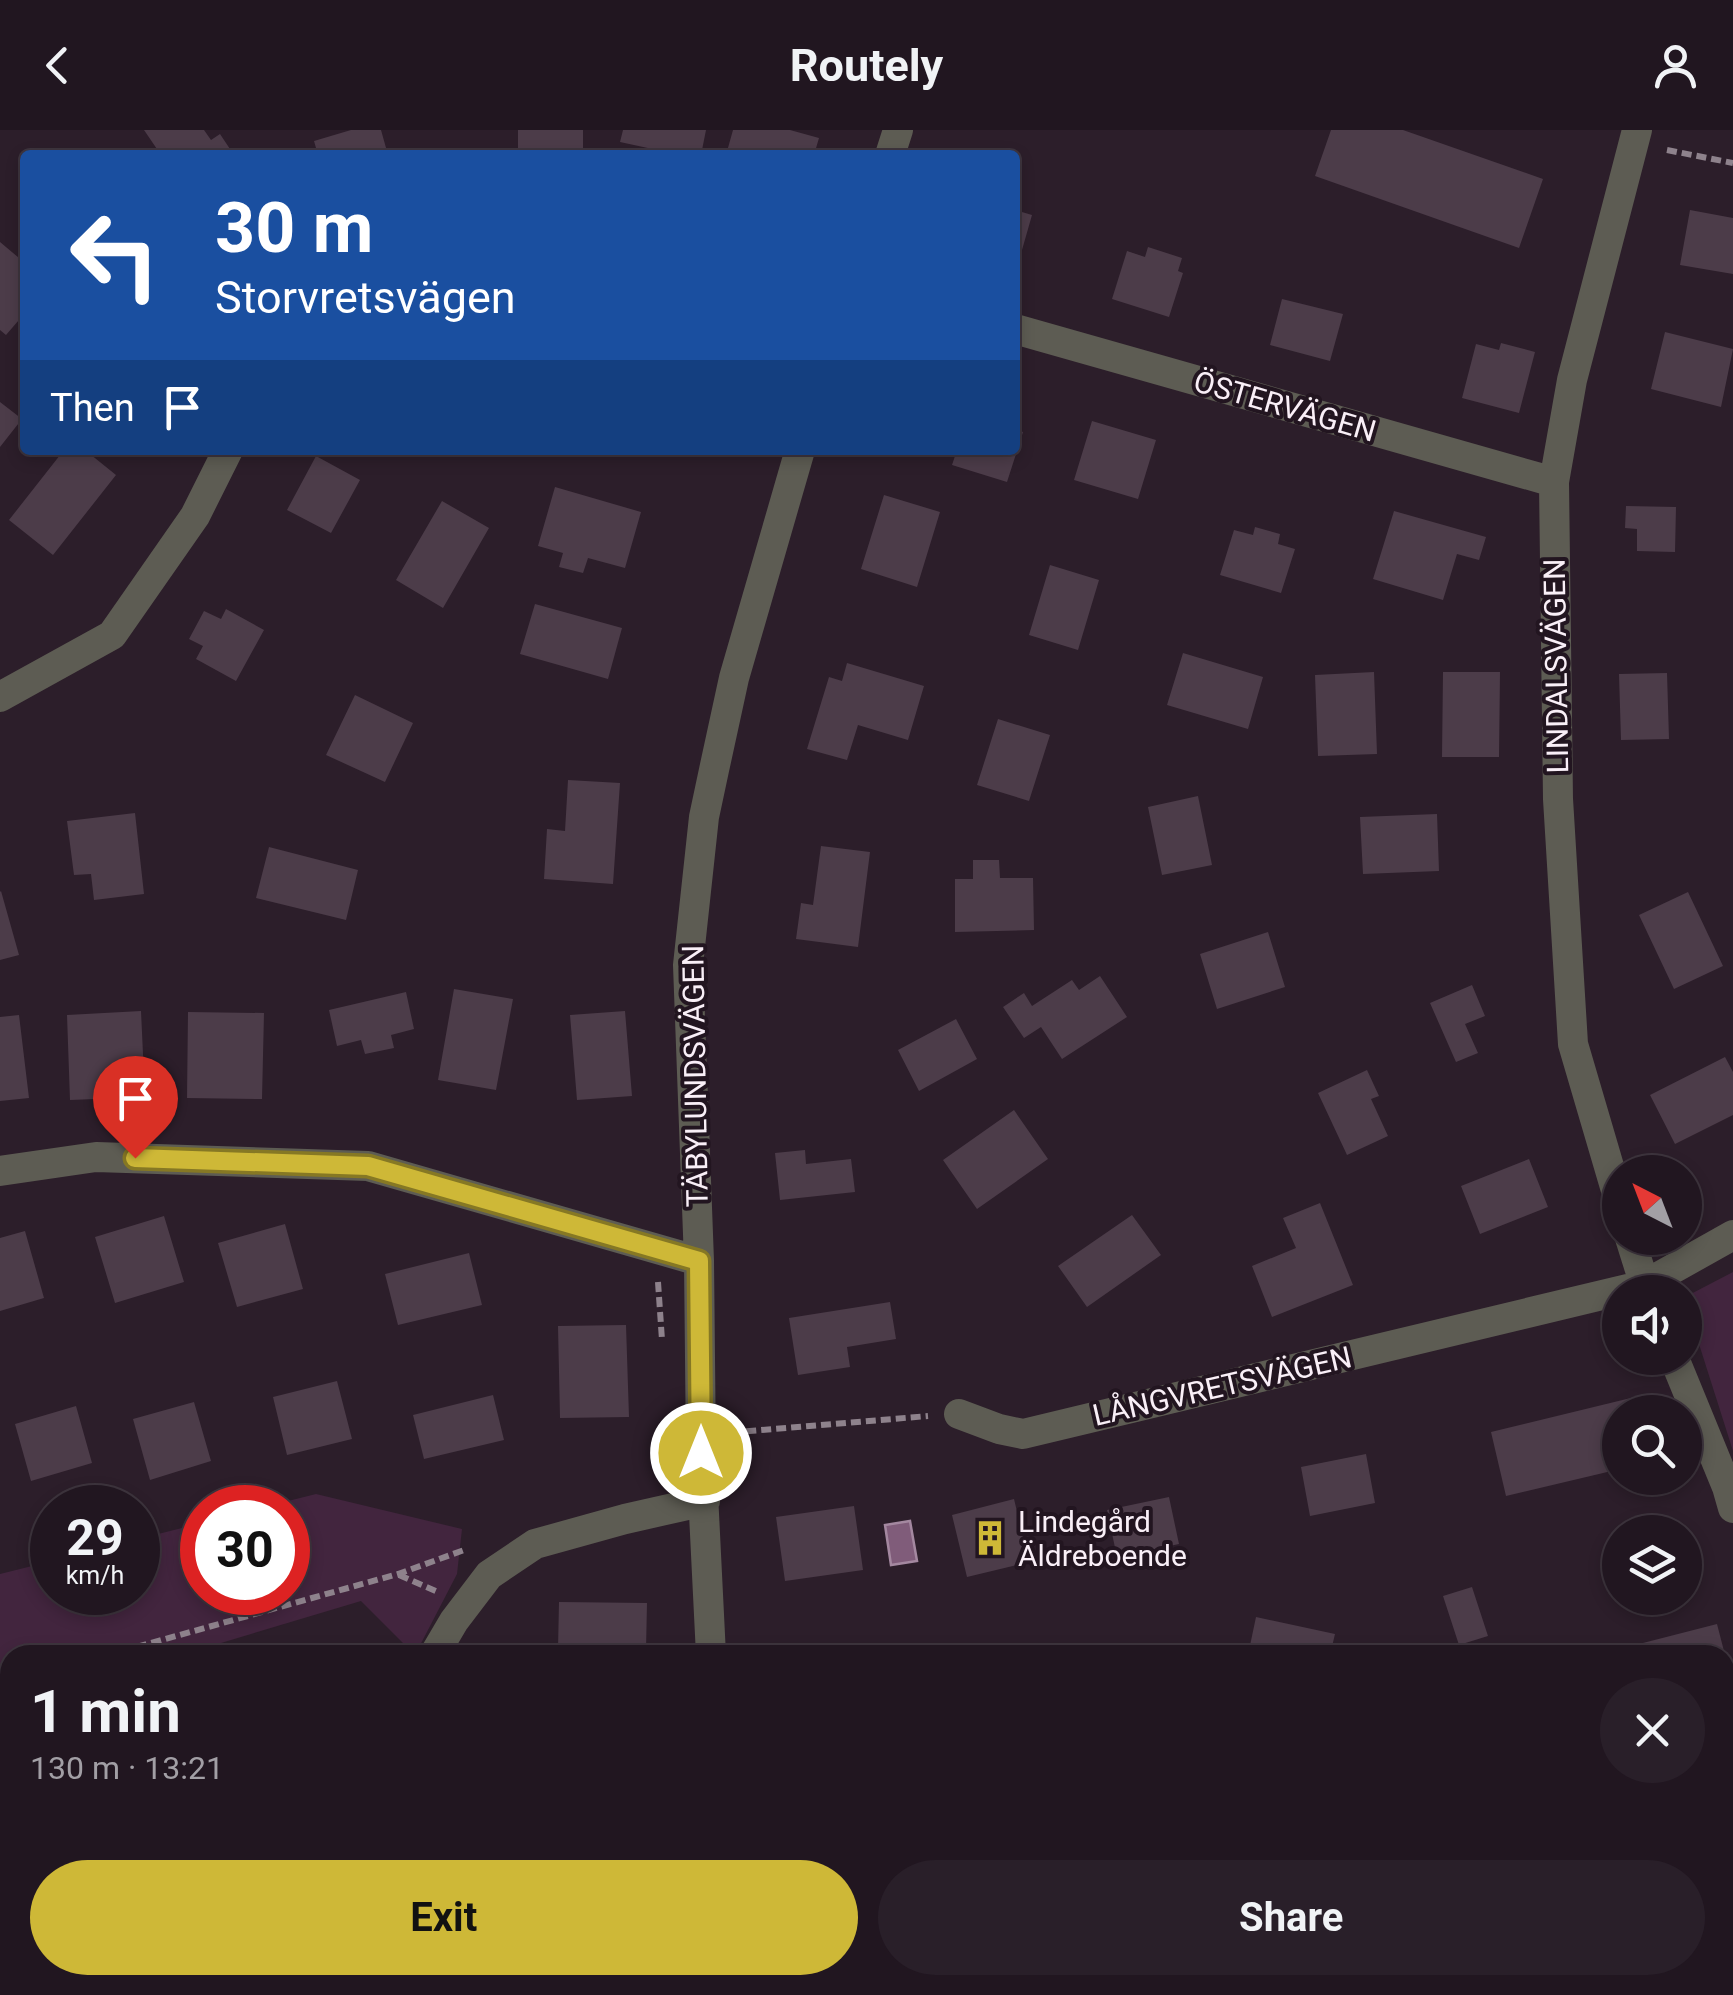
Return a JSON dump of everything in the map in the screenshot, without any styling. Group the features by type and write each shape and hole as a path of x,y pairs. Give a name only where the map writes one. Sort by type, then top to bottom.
{"street":[{"name":"LINDALSVÄGEN","path":"1605,1155 1572,1044 1558,800 1554,482 1572,380 1637,130"},
{"name":"ÖSTERVÄGEN","path":"1020,330 1554,482"},
{"path":"0,697 112,635 196,516 226,455"},
{"name":"TÄBYLUNDSVÄGEN","path":"711,1645 701,1453 699,1261 688,965 704,816 734,678 799,455"},
{"path":"0,1171 96,1157 368,1166 699,1261"},
{"name":"LÅNGVRETSVÄGEN","path":"1669,1275 1733,1236"},
{"name":"LÅNGVRETSVÄGEN","path":"960,1414 1024,1434 1602,1299"},
{"path":"1681,1375 1733,1508"},
{"path":"440,1645 489,1575 535,1544 704,1502"}],"path":[{"path":"701,1453 738,1432 960,1414"},
{"path":"738,1420 738,1451"},
{"path":"144,1645 398,1574 472,1547"}],"shaded area":[{"path":"1733,1272 1733,1451 1702,1353 1702,1288"},
{"path":"310,1496 462,1529 457,1574 420,1645 405,1645 361,1601 214,1645 0,1645 0,1574 30,1566 30,1615 160,1615 160,1534 180,1528 180,1615 310,1615"},
{"path":"910,1521 917,1561 891,1565 885,1525"}],"building":[{"path":"144,130 204,130 211,140 220,134 231,150 158,150"},
{"path":"351,130 381,130 387,150 317,150 314,141"},
{"path":"518,130 583,130 583,149 518,149"},
{"path":"623,130 706,130 702,150 657,150 620,142"},
{"path":"733,130 790,130 819,138 815,150 727,150"},
{"path":"1331,130 1403,130 1543,179 1519,248 1315,176"},
{"path":"1690,210 1733,218 1733,274 1680,265"},
{"path":"1020,211 1032,215 1020,257"},
{"path":"0,242 20,259 20,319 6,335 0,330"},
{"path":"1148,247 1182,258 1178,271 1183,273 1169,317 1112,299 1127,251 1145,257"},
{"path":"1282,299 1343,314 1330,361 1270,345"},
{"path":"1665,332 1733,349 1721,407 1651,389"},
{"path":"1501,343 1535,352 1519,413 1462,398 1476,344 1499,350"},
{"path":"0,402 20,422 0,447"},
{"path":"1092,421 1156,440 1138,499 1074,480"},
{"path":"60,455 91,455 116,475 53,555 9,520"},
{"path":"955,455 1016,455 1007,482 952,465"},
{"path":"316,456 360,480 331,533 287,510"},
{"path":"555,487 641,512 625,568 588,558 583,573 559,567 563,553 538,546"},
{"path":"884,495 940,512 917,587 861,569"},
{"path":"442,501 489,528 443,608 396,580"},
{"path":"1626,506 1676,507 1675,552 1637,551 1637,529 1625,528"},
{"path":"1394,511 1486,537 1479,560 1457,554 1443,600 1373,579"},
{"path":"1255,527 1280,534 1278,544 1295,549 1281,593 1220,575 1234,530 1253,535"},
{"path":"1050,565 1099,580 1078,650 1029,635"},
{"path":"535,604 622,628 608,679 520,654"},
{"path":"226,609 264,630 236,681 196,659 203,646 189,639 204,611 221,619"},
{"path":"1183,653 1263,677 1248,729 1167,705"},
{"path":"847,663 924,686 908,740 858,725 847,760 807,749 829,677 842,681"},
{"path":"1374,672 1377,754 1318,756 1315,675"},
{"path":"1443,672 1500,672 1499,757 1442,757"},
{"path":"1667,673 1669,739 1621,740 1619,674"},
{"path":"355,695 413,723 385,782 326,755"},
{"path":"998,719 1050,735 1029,801 977,785"},
{"path":"568,780 620,783 613,884 544,879 547,829 565,831"},
{"path":"1198,796 1212,865 1162,875 1148,807"},
{"path":"135,813 144,894 94,900 91,874 74,875 67,821"},
{"path":"1437,814 1439,871 1363,874 1360,817"},
{"path":"821,846 870,852 858,947 796,939 801,903 813,905"},
{"path":"269,847 358,870 346,920 256,898"},
{"path":"973,860 999,860 1000,878 1033,878 1034,930 955,932 955,879 973,879"},
{"path":"0,892 19,955 0,960"},
{"path":"1688,892 1723,966 1674,989 1639,915"},
{"path":"1268,932 1285,987 1217,1009 1200,954"},
{"path":"1100,976 1127,1017 1062,1059 1041,1027 1024,1038 1003,1007 1024,993 1032,1006 1072,980 1079,990"},
{"path":"1472,985 1485,1016 1465,1024 1478,1053 1456,1062 1430,1003"},
{"path":"454,989 513,999 496,1090 438,1080"},
{"path":"406,992 414,1029 391,1035 394,1048 365,1054 361,1040 337,1046 329,1010"},
{"path":"141,1011 145,1097 70,1100 67,1015"},
{"path":"625,1011 632,1096 577,1100 570,1015"},
{"path":"188,1012 264,1013 262,1099 187,1098"},
{"path":"19,1015 29,1098 0,1101 0,1017"},
{"path":"956,1019 977,1059 919,1091 898,1050"},
{"path":"1725,1057 1733,1072 1733,1115 1675,1144 1650,1095"},
{"path":"1367,1070 1379,1096 1371,1099 1388,1136 1347,1155 1318,1093"},
{"path":"1014,1110 1048,1159 977,1209 943,1160"},
{"path":"805,1150 806,1164 851,1159 855,1192 780,1200 775,1153"},
{"path":"1529,1159 1548,1207 1480,1234 1461,1186"},
{"path":"1320,1203 1353,1285 1272,1317 1252,1266 1296,1248 1283,1218"},
{"path":"1132,1215 1161,1255 1087,1307 1058,1266"},
{"path":"164,1216 184,1282 115,1303 95,1237"},
{"path":"285,1224 303,1289 237,1307 218,1243"},
{"path":"25,1231 44,1298 0,1311 0,1238"},
{"path":"469,1253 482,1305 398,1325 385,1274"},
{"path":"890,1302 896,1339 847,1347 850,1367 798,1375 789,1318"},
{"path":"626,1325 629,1417 560,1418 558,1326"},
{"path":"337,1381 352,1439 287,1455 273,1397"},
{"path":"493,1395 504,1440 424,1459 413,1415"},
{"path":"194,1402 211,1461 150,1480 133,1419"},
{"path":"1602,1405 1602,1473 1506,1496 1491,1432"},
{"path":"76,1406 92,1463 31,1481 15,1424"},
{"path":"1366,1454 1375,1503 1310,1516 1301,1467"},
{"path":"1169,1497 1179,1544 1117,1557 1107,1510"},
{"name":"Lindegård Äldreboende","path":"1014,1499 1029,1562 967,1577 952,1515"},
{"path":"854,1506 863,1570 785,1581 776,1517"},
{"path":"1472,1587 1488,1636 1459,1645 1443,1596"},
{"path":"559,1602 647,1603 646,1645 558,1645"},
{"path":"1256,1617 1335,1634 1332,1645 1250,1645"},
{"path":"1717,1624 1722,1645 1635,1645"}],"place":[{"name":"Lindegård Äldreboende","path":"990,1538"}],"route":[{"path":"135,1158 368,1166 699,1261 701,1453"}]}
